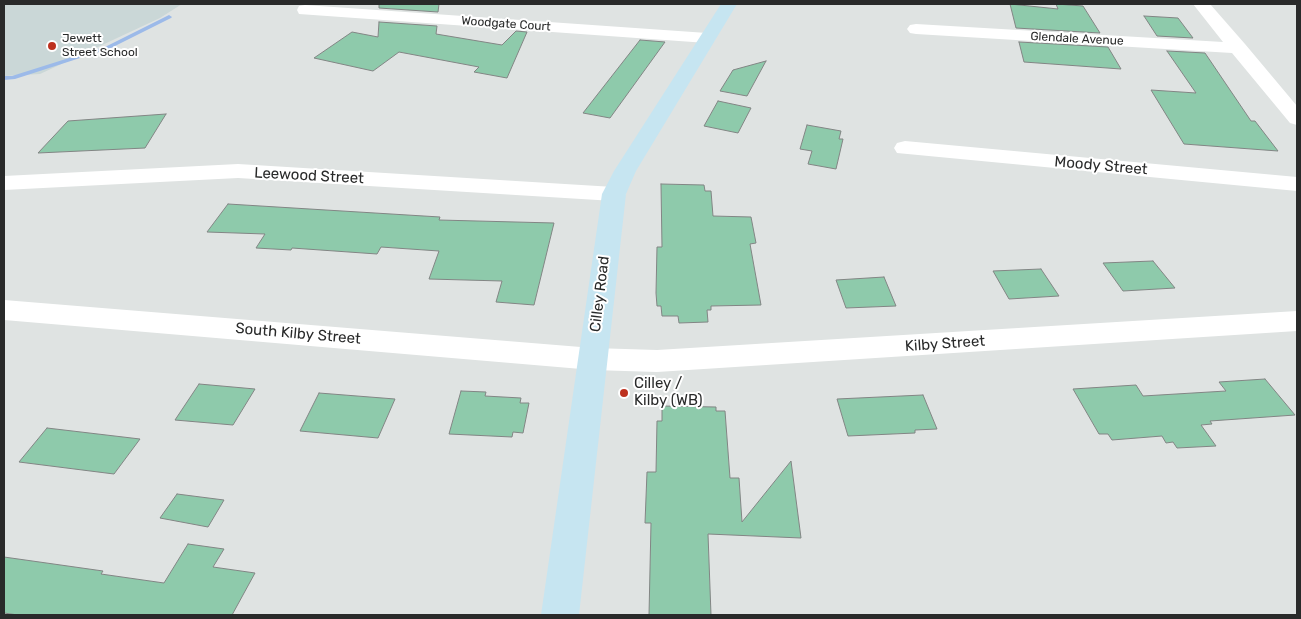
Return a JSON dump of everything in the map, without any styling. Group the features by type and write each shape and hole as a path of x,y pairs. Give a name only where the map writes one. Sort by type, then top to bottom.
{"street":[{"name":"Cilley Road","path":"560,615 614,194 624,171 729,4"},
{"path":"1201,4 1297,119"},
{"name":"Woodgate Court","path":"305,10 707,38"},
{"name":"Glendale Avenue","path":"916,29 1239,48"},
{"name":"Moody Street","path":"905,148 1297,184"},
{"name":"Leewood Street","path":"4,183 238,171 614,194"},
{"name":"South Kilby Street","path":"4,310 593,359"},
{"name":"Kilby Street","path":"593,359 676,360 1297,321"}],"shaded area":[{"name":"Jewett Street School","path":"4,4 182,4 160,18 40,74 4,76"}],"building":[{"path":"379,4 439,4 438,12 379,8"},
{"path":"1010,4 1058,9 1056,4 1083,6 1100,33 1016,28"},
{"path":"1144,16 1178,18 1193,38 1157,36"},
{"path":"379,22 437,26 436,34 502,45 516,31 527,32 507,78 474,72 479,67 399,52 373,71 314,58 352,32 378,37"},
{"path":"640,40 665,42 610,118 583,113"},
{"path":"1019,42 1108,47 1121,69 1024,62"},
{"path":"1167,51 1205,53 1251,121 1255,121 1278,151 1184,144 1151,90 1196,93"},
{"path":"766,61 747,96 720,91 733,70"},
{"path":"718,101 751,108 738,133 704,126"},
{"path":"166,114 145,148 38,153 68,121"},
{"path":"807,125 841,131 839,139 843,139 836,169 808,164 812,151 800,149"},
{"path":"661,184 704,185 705,191 711,191 713,216 751,217 756,243 750,244 761,305 711,306 711,310 707,310 708,322 679,323 678,316 662,316 661,306 657,306 656,293 657,247 662,247"},
{"path":"228,204 440,217 439,220 554,223 534,305 496,302 502,281 429,279 439,251 381,247 377,254 292,248 291,250 256,248 265,234 207,232"},
{"path":"1153,261 1175,288 1123,291 1103,263"},
{"path":"1041,269 1059,296 1009,299 993,271"},
{"path":"884,277 896,306 846,308 836,280"},
{"path":"1265,379 1295,415 1210,421 1212,424 1201,425 1216,446 1177,448 1173,442 1166,443 1162,436 1112,440 1108,434 1099,434 1073,389 1136,385 1143,396 1226,391 1219,382"},
{"path":"199,384 255,389 233,425 175,420"},
{"path":"461,391 486,392 485,396 521,398 520,403 529,403 523,433 513,432 512,437 449,434"},
{"path":"319,393 395,399 378,438 300,431"},
{"path":"923,395 937,429 915,430 915,433 848,436 837,399"},
{"path":"662,406 716,407 716,411 725,411 730,478 739,478 742,522 791,461 801,538 708,534 711,615 649,615 651,523 645,523 647,472 656,472 657,421 662,421"},
{"path":"47,428 140,439 114,474 19,462"},
{"path":"177,494 224,500 208,527 160,518"},
{"path":"188,544 224,549 213,567 255,573 232,615 18,615 4,613 4,557 103,571 101,574 164,583"}],"waterway":[{"path":"4,78 13,78 109,47 169,17"}],"place":[{"name":"Jewett Street School","path":"52,46"},
{"name":"Cilley / Kilby (WB)","path":"624,393"}]}
